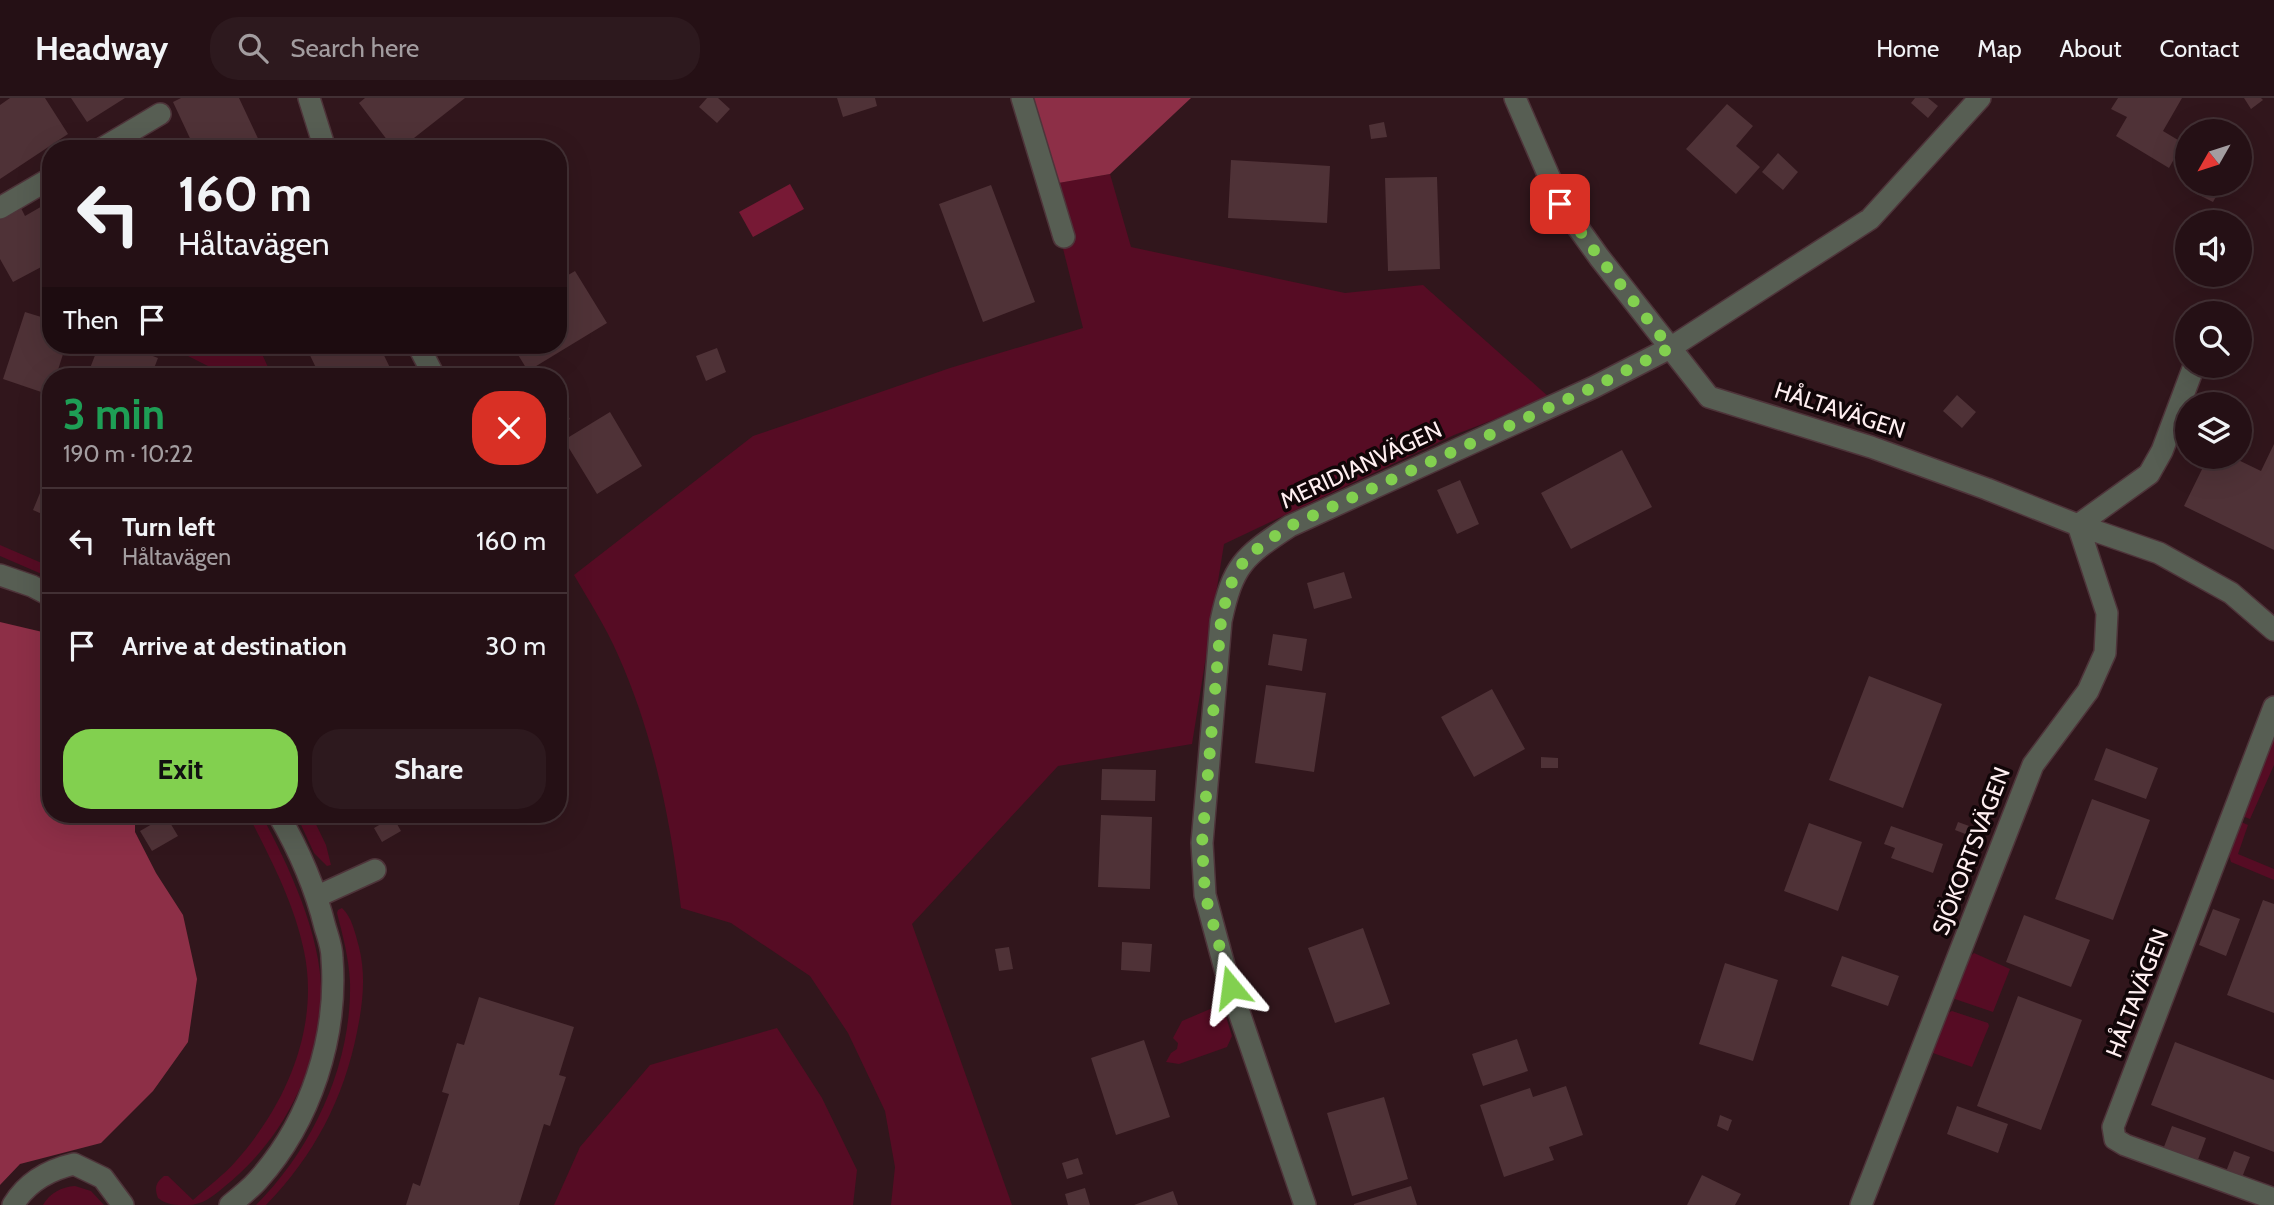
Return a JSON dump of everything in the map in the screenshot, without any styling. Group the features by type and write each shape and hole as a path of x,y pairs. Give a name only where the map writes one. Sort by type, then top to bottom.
{"street":[{"path":"309,98 322,140"},
{"path":"1023,98 1064,237"},
{"name":"HÅLTAVÄGEN","path":"1515,98 1560,204 1709,397 1871,447 2159,553 2231,593 2274,631"},
{"name":"MERIDIANVÄGEN","path":"1305,1205 1228,980 1205,895 1202,843 1221,621 1227,590 1240,564 1261,545 1290,526 1594,387 1670,348 1870,219 1980,98"},
{"path":"116,140 160,114"},
{"path":"0,208 42,183"},
{"path":"2078,525 2149,474 2162,451 2189,378"},
{"name":"SJÖKORTSVÄGEN","path":"1861,1205 2033,765 2088,691 2105,653 2107,613 2078,525"},
{"path":"0,575 42,591"},
{"name":"HÅLTAVÄGEN","path":"2274,707 2113,1126 2115,1139 2125,1145 2274,1199"},
{"path":"230,1205 258,1180 284,1145 315,1087 331,1018 332,956 318,896 295,842 283,823"},
{"path":"318,896 375,870"},
{"path":"13,1205 26,1188 41,1176 74,1164 103,1178 123,1205"}],"shaded area":[{"path":"1030,98 1191,98 1110,174 1047,185"},
{"path":"1110,174 1131,247 1345,293 1423,285 1550,398 1454,435 1224,544 1192,744 1058,766 912,924 1012,1205 891,1205 895,1167 885,1111 848,1033 810,976 731,923 681,908 666,811 642,716 613,645 574,575 753,436 950,368 1083,328 1047,185"},
{"path":"790,184 804,209 753,237 739,212"},
{"path":"184,354 262,354 268,368 212,368"},
{"path":"0,545 42,563 42,574 0,556"},
{"path":"0,622 42,632 42,823 135,823 135,832 156,873 183,915 197,979 188,1042 153,1091 101,1143 20,1164 0,1185"},
{"path":"2274,735 2274,765 2250,819 2242,816"},
{"path":"2239,821 2248,825 2238,854 2274,869 2274,880 2231,862 2228,852"},
{"path":"252,823 266,823 283,858 303,906 317,956 321,1004 318,1030 303,1082 278,1129 244,1170 207,1200 193,1205 171,1204 158,1198 156,1186 159,1181 168,1176 193,1200 231,1166 254,1139 284,1090 295,1064 303,1036 308,980 300,933 281,881"},
{"path":"300,823 315,823 326,845 331,865 327,866 314,853"},
{"path":"342,908 353,926 362,968 361,1010 351,1056 325,1125 299,1167 266,1205 256,1205 295,1158 325,1103 336,1074 349,1013 347,956 337,913"},
{"path":"1974,953 2010,969 1993,1012 1952,998 1966,960"},
{"path":"1222,1004 1232,1036 1227,1047 1179,1064 1166,1062 1177,1049 1178,1043 1173,1038 1182,1021"},
{"path":"1952,1011 1988,1023 1972,1067 1931,1050 1944,1015"},
{"path":"777,1028 822,1098 857,1170 853,1205 554,1205 580,1147 650,1065"},
{"path":"75,1186 91,1191 104,1205 43,1205 56,1191"}],"building":[{"path":"10,98 45,98 68,134 59,140 42,140 42,151 0,179 0,105"},
{"path":"71,98 125,98 87,122"},
{"path":"181,98 239,98 259,140 191,140 173,102"},
{"path":"365,98 465,98 411,140 387,140 359,103"},
{"path":"707,98 718,98 730,109 717,123 699,107"},
{"path":"837,98 875,98 877,106 843,117"},
{"path":"1915,98 1928,98 1938,106 1928,118 1911,103"},
{"path":"2118,98 2182,98 2163,131 2175,138 2175,157 2169,168 2116,136 2127,117 2111,109"},
{"path":"2244,98 2261,98 2263,100 2251,109"},
{"path":"1727,104 1753,126 1736,146 1760,167 1736,194 1686,149"},
{"path":"1384,122 1387,137 1371,139 1369,125"},
{"path":"1778,153 1798,172 1783,190 1762,172"},
{"path":"1231,160 1330,166 1327,223 1228,218"},
{"path":"1437,177 1440,269 1388,271 1385,178"},
{"path":"991,185 1035,302 983,322 939,204"},
{"path":"2201,196 2216,196 2213,202"},
{"path":"42,206 42,267 13,282 0,259 0,220 21,208 25,216"},
{"path":"575,271 607,323 567,347 567,276"},
{"path":"25,312 42,317 42,354 63,354 59,368 42,368 42,392 3,379"},
{"path":"717,348 726,372 706,381 696,356"},
{"path":"96,354 148,354 158,358 154,368 90,368"},
{"path":"309,354 383,354 390,368 316,368"},
{"path":"518,354 556,354 533,368 526,368"},
{"path":"1957,395 1976,412 1962,428 1943,411"},
{"path":"610,412 642,466 597,494 567,445 567,438"},
{"path":"2274,444 2274,550 2184,506 2202,469 2252,469 2252,467 2261,471"},
{"path":"1622,450 1652,507 1571,549 1541,493"},
{"path":"1460,480 1479,524 1457,534 1437,490"},
{"path":"42,488 42,514 33,510"},
{"path":"1344,572 1352,598 1314,609 1307,583"},
{"path":"1273,634 1307,639 1302,671 1268,665"},
{"path":"1869,676 1942,704 1903,808 1829,780"},
{"path":"1266,685 1326,693 1314,772 1255,763"},
{"path":"1492,689 1525,749 1474,777 1441,717"},
{"path":"2106,748 2158,768 2146,799 2094,780"},
{"path":"1541,757 1558,758 1558,768 1541,768"},
{"path":"1102,769 1156,770 1155,801 1101,800"},
{"path":"2092,799 2150,820 2113,920 2055,899"},
{"path":"1101,815 1152,817 1150,889 1098,887"},
{"path":"1958,822 1972,827 1968,835 1955,830"},
{"path":"154,823 170,823 178,836 152,851 140,831"},
{"path":"383,823 396,823 401,831 382,842 374,828"},
{"path":"1809,823 1862,842 1838,911 1784,891"},
{"path":"1891,826 1943,844 1933,873 1891,858 1895,848 1884,844"},
{"path":"2263,900 2274,904 2274,1013 2227,995"},
{"path":"2213,909 2240,919 2226,956 2199,945"},
{"path":"2024,915 2090,940 2071,987 2006,962"},
{"path":"1363,928 1390,1004 1335,1023 1308,948"},
{"path":"1122,942 1152,944 1150,972 1121,970"},
{"path":"1009,947 1013,969 999,971 995,949"},
{"path":"1842,956 1899,976 1888,1006 1831,986"},
{"path":"1725,963 1778,980 1753,1061 1699,1044"},
{"path":"2018,996 2082,1020 2041,1130 1977,1106"},
{"path":"479,997 574,1027 559,1075 566,1077 550,1126 544,1124 519,1205 406,1205 413,1183 420,1186 449,1094 442,1092 457,1043 464,1045"},
{"path":"1517,1039 1528,1071 1483,1086 1472,1054"},
{"path":"1144,1040 1170,1117 1116,1135 1091,1058"},
{"path":"2175,1042 2274,1080 2274,1152 2151,1105"},
{"path":"1566,1086 1583,1135 1549,1147 1554,1160 1504,1177 1480,1105 1530,1088 1533,1097"},
{"path":"1384,1097 1408,1179 1352,1196 1327,1113"},
{"path":"1957,1106 2008,1124 1998,1153 1947,1134"},
{"path":"1720,1115 1732,1120 1728,1131 1717,1126"},
{"path":"2172,1126 2206,1138 2196,1165 2162,1152"},
{"path":"2234,1151 2250,1157 2241,1180 2225,1174"},
{"path":"1078,1158 1083,1174 1067,1179 1062,1163"},
{"path":"1702,1175 1741,1194 1735,1205 1687,1205"},
{"path":"1411,1186 1417,1205 1354,1205 1354,1204"},
{"path":"1085,1188 1090,1205 1068,1205 1065,1194"},
{"path":"1173,1191 1178,1205 1134,1205"}],"route":[{"path":"1231,987 1205,895 1202,843 1221,621 1227,590 1240,564 1261,545 1290,526 1594,387 1670,348 1560,204"}]}
